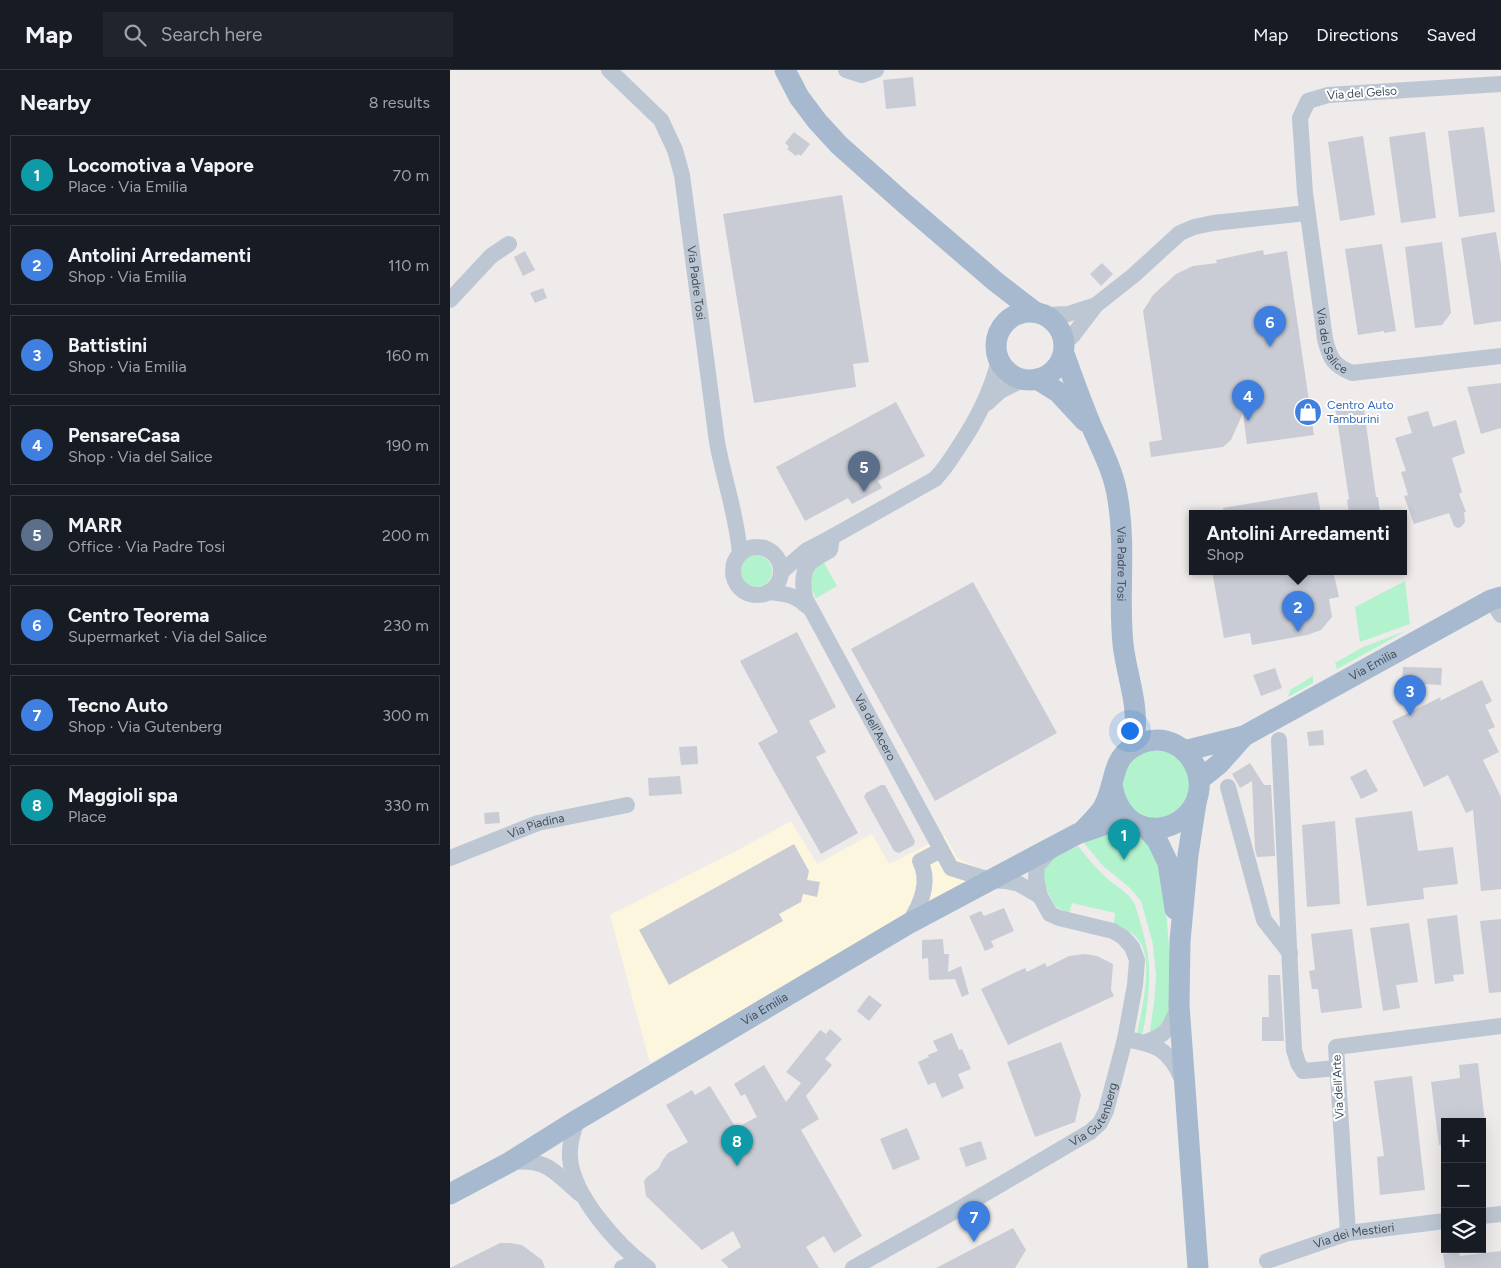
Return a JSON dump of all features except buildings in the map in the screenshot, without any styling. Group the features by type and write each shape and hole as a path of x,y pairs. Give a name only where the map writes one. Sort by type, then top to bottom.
{"main road":[{"name":"Via Padre Tosi","path":"785,70 799,97 817,121 839,145 996,282 1055,322 1062,332 1064,349 1107,460 1118,499 1121,532 1122,637 1134,698 1136,721 1135,733 1130,749"},
{"path":"996,282 1004,307 1004,324"},
{"path":"999,360 996,342 1004,324 1012,316 1023,312 1041,313"},
{"path":"1031,379 1046,376 1054,371 1060,363 1064,349"},
{"name":"Via Padre Tosi","path":"999,360 1005,369 1014,376 1031,379 1058,392 1095,433"},
{"name":"Via Emilia","path":"1184,751 1244,736 1498,604"},
{"name":"Via Padre Tosi","path":"1134,698 1163,741"},
{"name":"Via Emilia","path":"1200,780 1219,764 1244,736"},
{"path":"1130,749 1146,742 1163,741 1174,744 1184,751 1194,764 1200,780 1188,855 1180,942 1179,1005 1198,1268"},
{"name":"Via Emilia","path":"1082,832 1103,807 1112,785 1116,765 1130,749"},
{"path":"1112,785 1114,799 1121,811 1157,840 1168,863 1180,942"},
{"name":"Via Emilia","path":"450,1194 510,1162 577,1120 908,924 990,880 1082,832 1109,823 1138,824 1160,828 1175,824 1187,815 1196,802"}],"street":[{"name":"Via Padre Tosi","path":"609,70 661,120 675,150 682,175 717,442 736,518 740,554 736,559 733,571 736,583 744,592 762,595 768,592"},
{"path":"846,70 862,75 876,70"},
{"name":"Via del Gelso","path":"1307,212 1300,118 1308,100 1328,95 1501,84"},
{"path":"1064,349 1096,305 1134,275 1180,233 1194,227 1213,223 1307,212"},
{"name":"Via del Salice","path":"1307,212 1325,339 1333,362 1339,367 1352,373 1501,356"},
{"path":"450,300 490,256 509,244"},
{"path":"1041,313 1068,314 1096,305"},
{"path":"740,554 750,548 768,551 805,546 935,479 943,471 984,406 994,381 999,360"},
{"path":"984,406 1000,391 1031,379"},
{"name":"Via Padre Tosi","path":"736,518 751,538 768,551 780,565 781,574"},
{"name":"Via dell'Acero","path":"806,602 803,584 805,573 809,564 830,550 830,533"},
{"path":"768,592 778,582 781,574 805,546"},
{"name":"Via dell'Acero","path":"781,574 806,602 951,868 990,880"},
{"path":"768,592 792,595 806,602"},
{"path":"1279,740 1294,1050 1303,1071 1337,1068"},
{"path":"1228,787 1264,920 1290,953"},
{"name":"Via Piadina","path":"450,858 538,823 627,805"},
{"name":"Via Gutenberg","path":"853,1268 1090,1132 1100,1123 1106,1111 1125,1039 1135,984 1137,960 1132,947 1124,937 1113,930 1059,918 1050,914 1040,896 1036,878 1037,866 1052,848"},
{"path":"908,924 917,911 925,885 926,879 920,861 941,850"},
{"name":"Via Gutenberg","path":"990,880 1019,884 1040,896"},
{"path":"1146,1042 1159,1038 1167,1031 1172,1024 1179,1005"},
{"name":"Via dell'Arte","path":"1348,1233 1336,1047 1501,1026"},
{"path":"1125,1039 1146,1042 1166,1053 1175,1063 1184,1082"},
{"path":"577,1120 571,1139 570,1156 572,1167 585,1199"},
{"path":"510,1162 537,1162 553,1170 585,1199 613,1236 643,1264"},
{"path":"1486,1216 1501,1214"},
{"name":"Via dei Mestieri","path":"1267,1261 1348,1233 1441,1221"},
{"path":"622,1268 643,1264"}],"shaded area":[{"path":"791,821 817,864 872,834 889,864 945,836 957,858 985,871 650,1063 610,915"}],"green space":[{"path":"756,555 762,556 767,560 771,565 771,577 767,582 762,586 756,587 750,586 745,582 741,577 740,571 741,565 745,560 750,556"},
{"path":"823,561 837,586 816,598 811,583 813,573"},
{"path":"1405,581 1410,624 1360,642 1355,607"},
{"path":"1406,631 1337,669 1335,663 1363,647"},
{"path":"1313,676 1313,683 1288,697 1290,690"},
{"path":"1154,750 1167,752 1175,756 1190,772 1188,804 1160,821 1138,816 1124,799 1122,777 1126,767 1134,758 1143,752"},
{"path":"1113,828 1130,830 1155,846 1166,907 1170,962 1169,1024 1149,1037 1156,976 1153,944 1141,901 1130,888 1103,866 1084,843"},
{"path":"1078,846 1101,873 1127,894 1135,905 1149,964 1146,1016 1142,1036 1137,1035 1143,1001 1146,964 1139,940 1114,923 1115,913 1072,903 1069,914 1055,906 1042,880 1043,872 1052,857"}],"place":[{"name":"Centro Teorema","path":"1270,347"},
{"name":"Centro Auto Tamburini","path":"1308,412"},
{"name":"PensareCasa","path":"1248,421"},
{"name":"MARR","path":"864,492"},
{"name":"Antolini Arredamenti","path":"1298,632"},
{"name":"Battistini","path":"1410,716"},
{"name":"Locomotiva a Vapore","path":"1124,860"},
{"name":"Maggioli spa","path":"737,1166"},
{"name":"Tecno Auto","path":"974,1242"}]}
